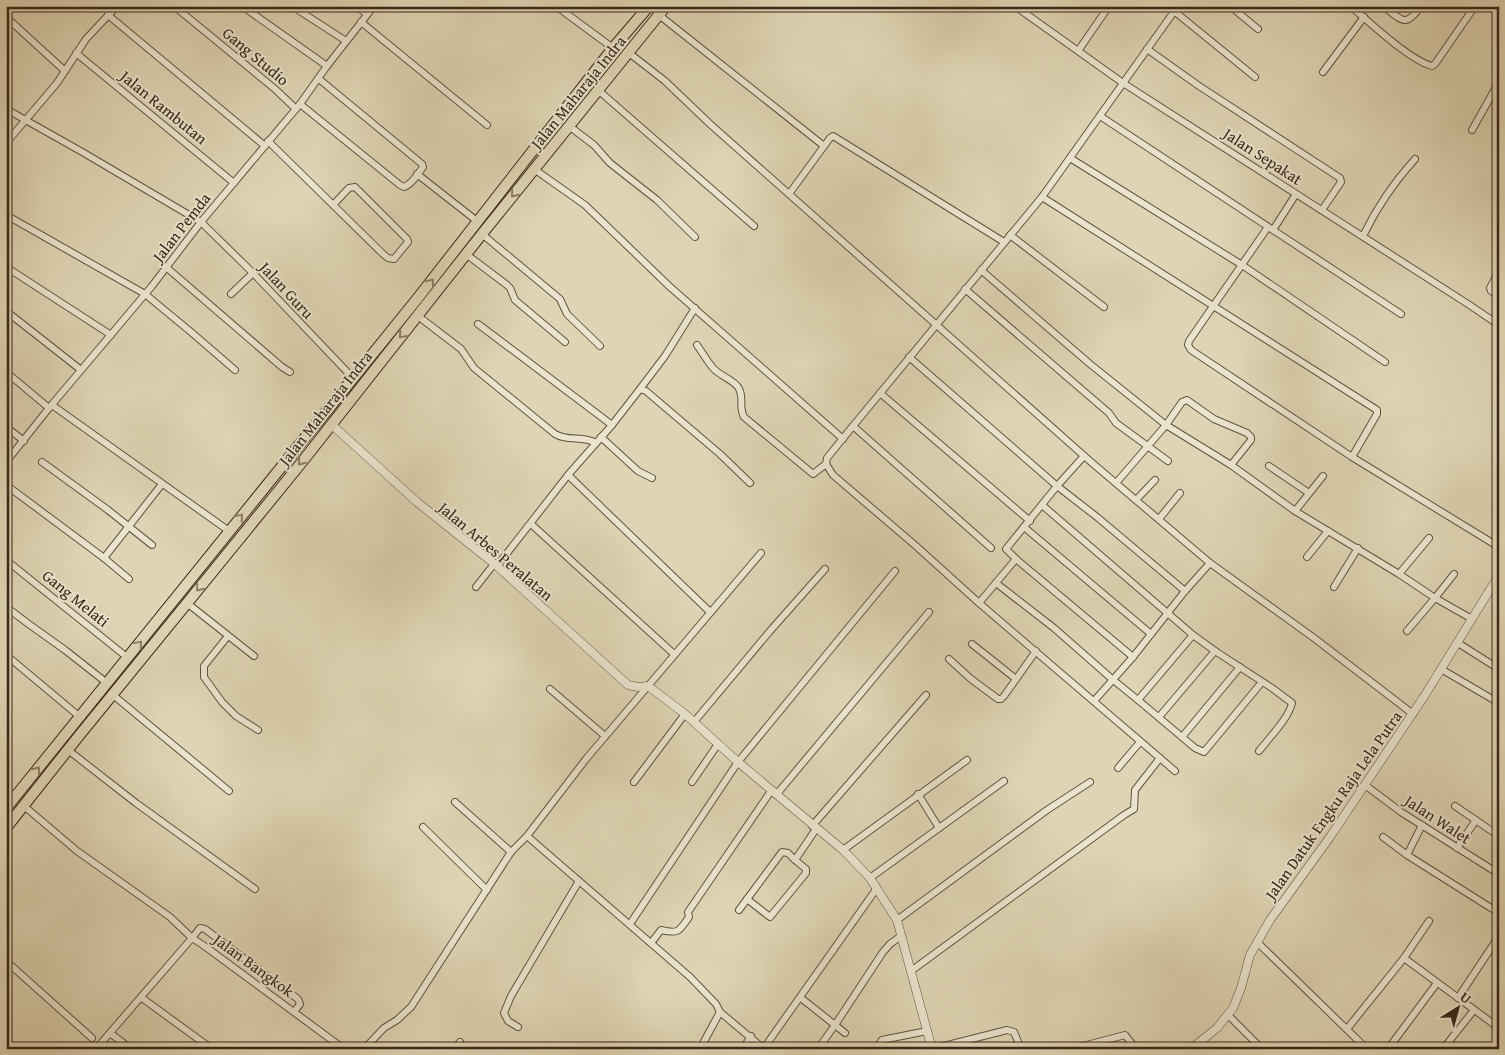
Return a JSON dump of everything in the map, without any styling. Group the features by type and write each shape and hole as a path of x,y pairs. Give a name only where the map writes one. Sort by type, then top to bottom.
{"highway":[{"name":"Jalan Maharaja Indra","path":"6,808 11,794 70,729 128,658 417,299 613,48 649,6"},
{"name":"Jalan Maharaja Indra","path":"6,828 663,10"},
{"path":"365,364 373,372"},
{"path":"70,729 78,737"}],"street":[{"path":"6,143 58,83 86,39 116,6"},
{"name":"Gang Studio","path":"174,6 275,90 400,185 404,187 408,185 417,174"},
{"path":"242,6 327,66"},
{"path":"292,6 346,41"},
{"path":"356,6 367,14"},
{"name":"Jalan Pemda","path":"6,462 298,106 374,6"},
{"path":"556,6 613,48"},
{"name":"Jalan Sepakat","path":"1015,6 1123,83 1499,325"},
{"path":"1078,51 1109,6"},
{"path":"1230,6 1258,29"},
{"path":"1350,6 1410,54 1432,66 1475,6"},
{"path":"1384,6 1406,21 1412,18 1421,6"},
{"path":"1175,771 833,475 826,464 827,458 1042,197 1176,8 1254,77"},
{"path":"663,10 824,146"},
{"path":"108,15 266,144 388,258 394,259 407,243 407,239 355,188 349,188 333,205"},
{"path":"6,17 65,71"},
{"path":"1323,72 1364,17"},
{"path":"361,22 487,125"},
{"path":"1147,49 1199,86 1340,178 1341,182 1322,210"},
{"path":"629,52 665,81 710,124 1116,484 1210,563 1314,638 1413,714"},
{"name":"Jalan Rambutan","path":"76,54 234,182"},
{"path":"319,79 422,164 423,167 417,174 477,222"},
{"path":"1472,130 1499,82"},
{"path":"598,90 754,226"},
{"name":"Jalan Guru","path":"6,109 201,222 253,273 353,378"},
{"path":"1100,116 1401,314"},
{"path":"569,126 594,146 610,163 657,200 696,237"},
{"path":"789,194 831,137 840,140 1004,242"},
{"path":"1070,158 1242,265 1385,362"},
{"path":"1363,236 1371,220 1415,159"},
{"path":"534,169 585,205 627,244 647,266 843,439"},
{"path":"1296,194 1242,265 1188,345 1191,350 1352,457 1499,547"},
{"path":"1042,197 1377,410 1377,414 1352,457"},
{"path":"6,215 145,294 235,370"},
{"path":"482,234 560,298 567,314 600,346"},
{"path":"1010,235 1104,307"},
{"path":"466,254 507,285 515,300 565,342"},
{"path":"6,267 111,334"},
{"path":"166,267 290,372"},
{"path":"980,270 1090,364 1166,425 1231,465 1295,511 1472,619"},
{"path":"1499,271 1490,288 1491,291 1499,295"},
{"path":"231,294 253,273"},
{"path":"965,289 1109,413 1116,423 1168,461"},
{"path":"476,588 640,389 665,356 695,308"},
{"path":"6,311 81,370"},
{"path":"418,316 461,350 474,368 555,434 564,439 599,440 638,471 652,478"},
{"path":"478,324 612,424"},
{"path":"698,345 714,369 737,386 742,395 740,406 744,417 756,425 811,474 826,464"},
{"path":"909,357 1057,486 1185,591"},
{"path":"6,372 51,406 229,531"},
{"path":"640,389 646,391 750,482"},
{"path":"880,393 1030,521"},
{"path":"1116,484 1166,425 1182,402 1187,400 1214,419 1247,433 1251,437 1251,440 1231,465"},
{"name":"Jalan Arbes Peralatan","path":"332,424 417,502 496,565 628,685 638,688 648,686"},
{"path":"853,426 990,548"},
{"path":"6,427 24,441"},
{"path":"1084,456 1006,548 1016,559 1133,657"},
{"path":"42,462 152,545"},
{"path":"1269,466 1309,493"},
{"path":"568,476 710,612"},
{"path":"1295,511 1323,476"},
{"path":"1136,500 1155,480"},
{"path":"104,558 162,484"},
{"path":"6,485 129,578"},
{"path":"1159,519 1180,493"},
{"path":"1042,505 1192,635 1283,695 1292,703 1292,707 1259,751"},
{"path":"530,524 674,654"},
{"path":"1024,527 1151,634"},
{"path":"1307,557 1328,531"},
{"path":"1398,574 1429,538"},
{"path":"1334,587 1358,548"},
{"path":"364,1049 384,1028 397,1020 411,1007 511,852 527,836 605,736 761,553"},
{"path":"979,603 1016,559"},
{"name":"Gang Melati","path":"6,560 128,658"},
{"path":"1094,700 1133,657 1185,591 1210,563"},
{"path":"694,722 825,568"},
{"path":"630,924 738,762 895,571"},
{"path":"1407,631 1454,574"},
{"name":"Jalan Datuk Engku Raja Lela Putra","path":"1191,1049 1212,1032 1233,1008 1241,988 1250,955 1270,920 1330,837 1413,714 1499,574"},
{"path":"996,583 1054,628 1198,751 1204,752 1262,682"},
{"path":"187,603 254,656"},
{"path":"6,607 107,683"},
{"path":"651,943 661,930 678,932 681,930 689,917 688,912 774,793 929,612"},
{"path":"1138,700 1192,635"},
{"path":"228,636 204,666 204,677 226,707 258,730"},
{"path":"1458,643 1499,669"},
{"path":"972,644 1016,679"},
{"path":"949,659 971,679 998,699 1003,698 1036,651"},
{"path":"1159,717 1215,651"},
{"path":"6,655 80,716"},
{"path":"1182,736 1240,667"},
{"path":"1441,669 1499,703"},
{"path":"648,686 686,714 814,828 843,850 870,878 897,920 932,1049 1009,1030 1016,1035 1021,1049"},
{"path":"550,689 605,736"},
{"path":"113,695 229,791"},
{"path":"795,860 814,828 926,695"},
{"path":"634,782 686,714"},
{"path":"1118,768 1140,742"},
{"path":"692,782 718,744"},
{"path":"68,750 136,803 255,888"},
{"path":"911,972 1132,810 1135,790 1160,758"},
{"path":"843,850 967,760"},
{"path":"870,878 1004,781"},
{"path":"897,920 1047,810 1090,782"},
{"name":"Jalan Walet","path":"1365,785 1401,812 1499,874"},
{"path":"918,794 939,828"},
{"path":"455,802 511,852"},
{"path":"24,806 77,851 170,917 192,938 200,928 205,929 298,999 300,1004 294,1012"},
{"path":"1455,806 1499,836"},
{"path":"1457,848 1476,820"},
{"path":"1407,855 1422,825"},
{"path":"423,827 487,890"},
{"path":"527,836 690,977 716,1004 720,1012 764,1048 877,888"},
{"path":"1382,837 1499,913"},
{"path":"739,910 747,899 782,852 788,853 806,869 806,873 770,917 747,899"},
{"path":"518,1027 508,1021 504,1014 511,996 578,881"},
{"path":"1346,1029 1404,958 1429,921"},
{"path":"818,1049 883,952 901,936"},
{"path":"1458,998 1499,936"},
{"name":"Jalan Bangkok","path":"96,1049 192,938 344,1049"},
{"path":"1257,942 1367,1049"},
{"path":"1404,958 1499,1028"},
{"path":"6,961 92,1038"},
{"path":"1388,1049 1437,983"},
{"path":"142,998 212,1049"},
{"path":"801,998 845,1033"},
{"path":"1442,1049 1474,1010"},
{"path":"700,1049 720,1012"},
{"path":"1228,1015 1262,1049"},
{"path":"881,1049 880,1043 882,1040 927,1031"},
{"path":"110,1033 131,1049"},
{"path":"1071,1049 1125,1035 1136,1049"},
{"path":"743,1049 751,1036"},
{"path":"454,1049 460,1042"}]}
